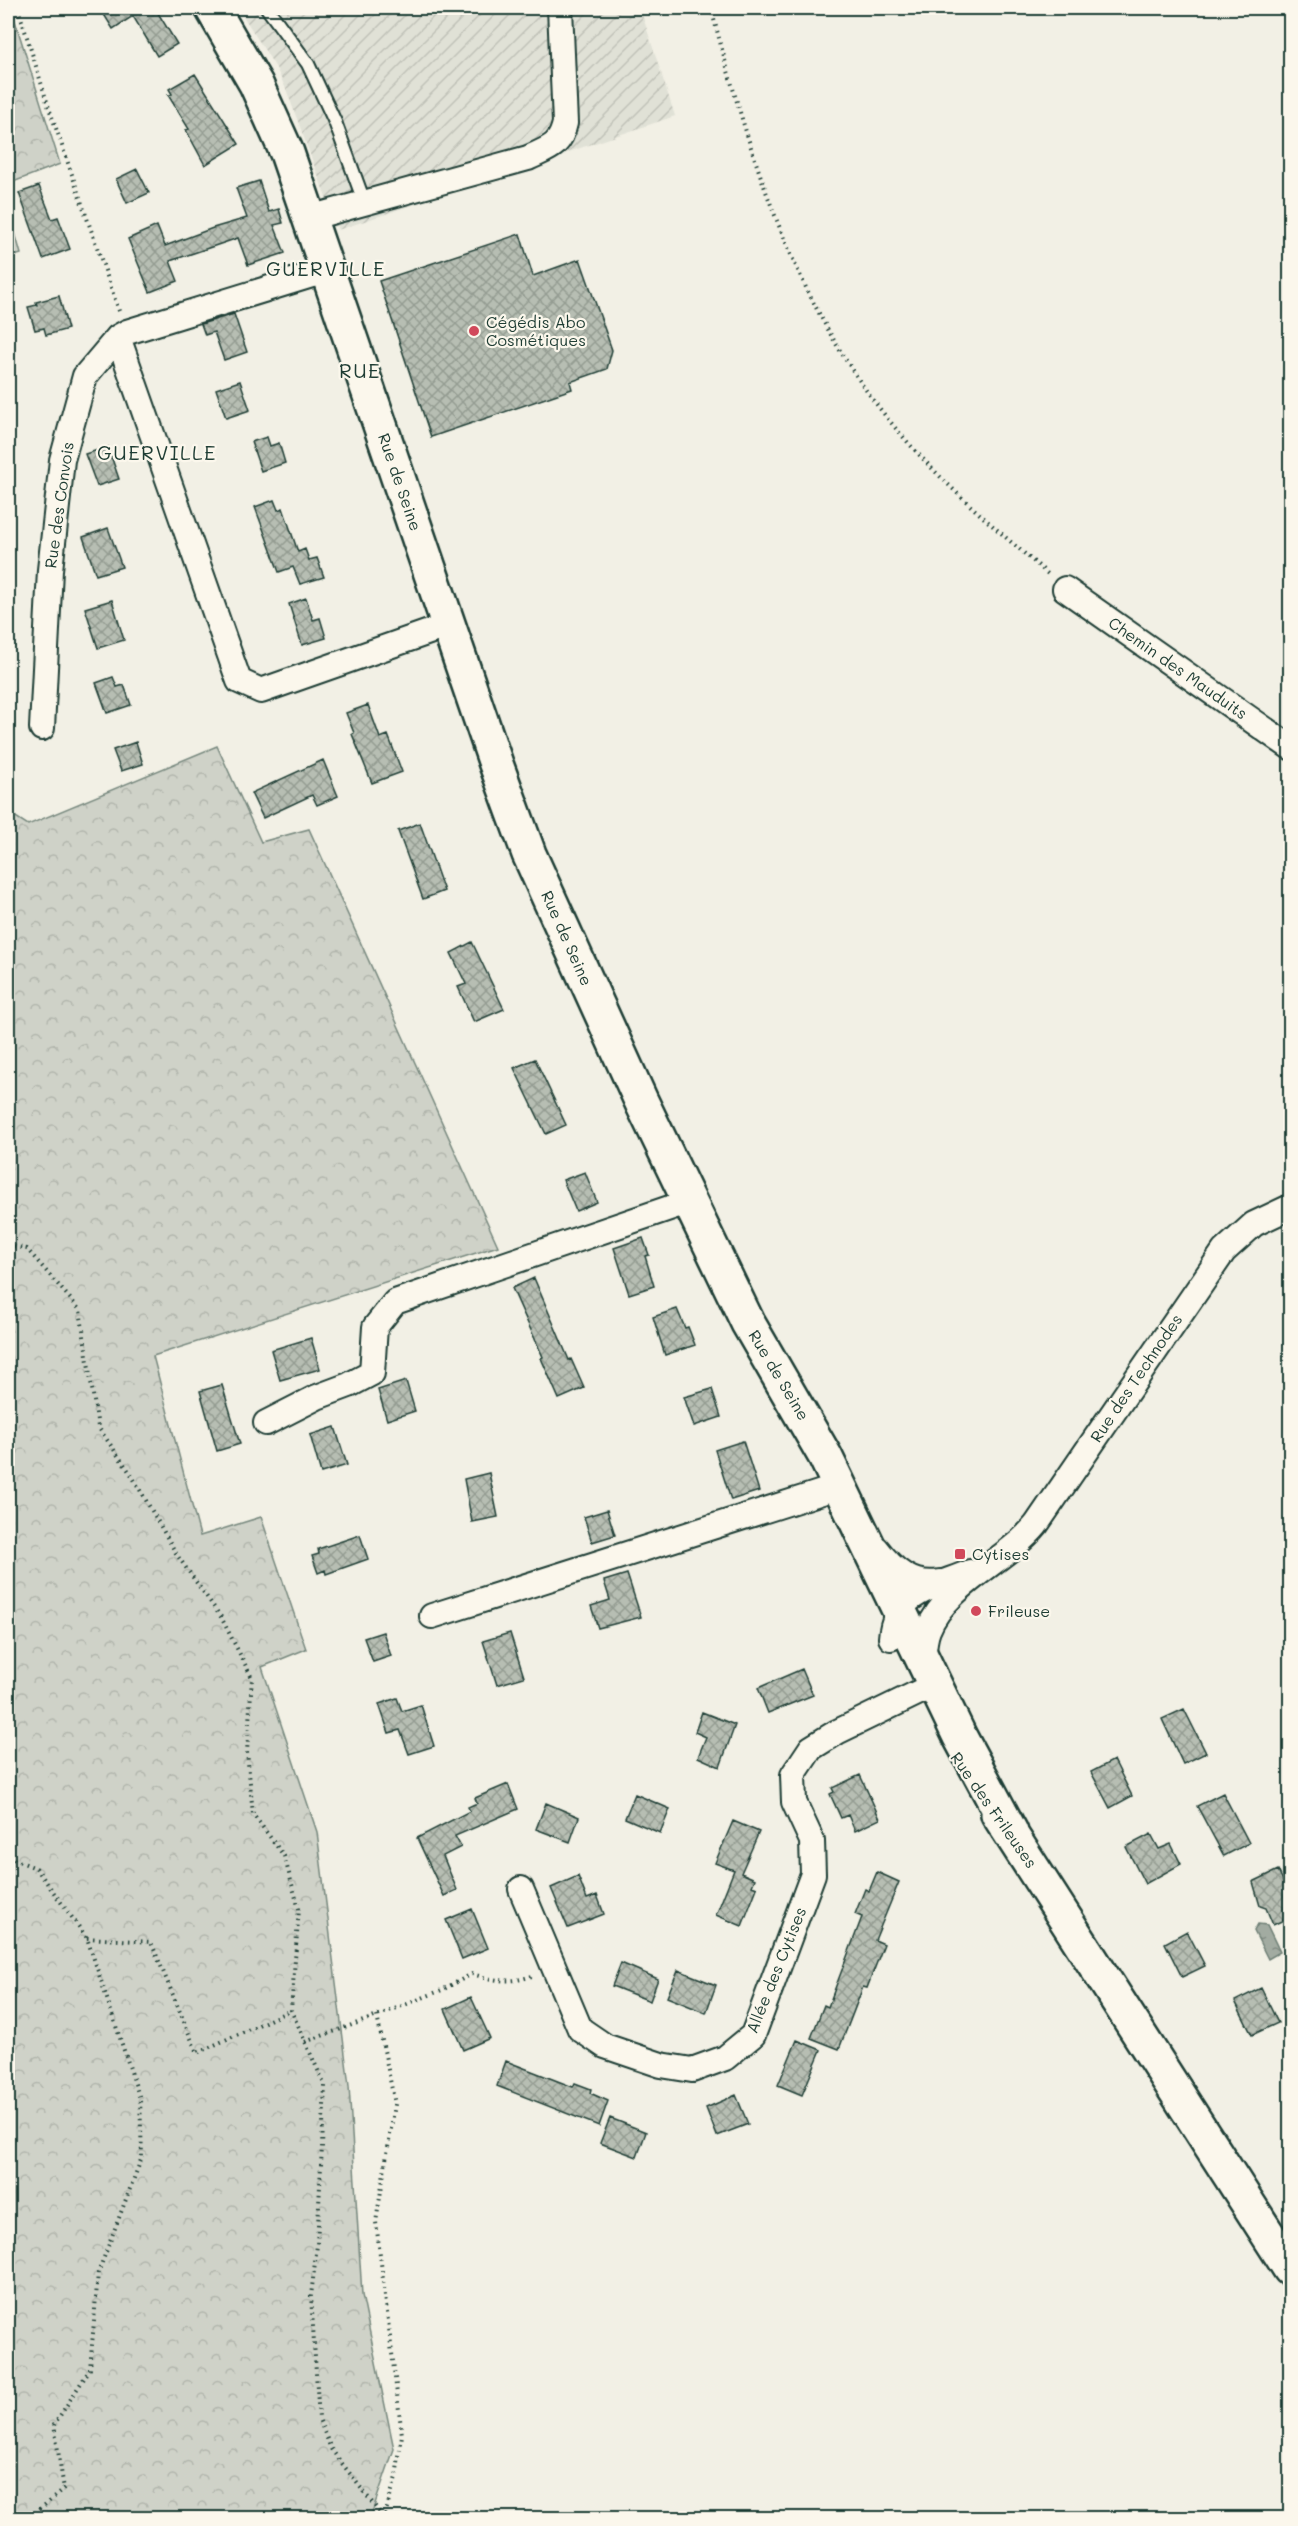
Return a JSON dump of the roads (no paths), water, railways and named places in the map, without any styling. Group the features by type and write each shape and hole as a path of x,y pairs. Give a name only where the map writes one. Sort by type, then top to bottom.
{"street":[{"name":"Rue de Seine","path":"212,8 256,84 287,153 495,764 529,854 748,1323 809,1426 858,1521 893,1617"},
{"path":"309,218 528,158 555,146 565,123 560,8"},
{"path":"328,270 122,334 239,681 261,691 449,625"},
{"name":"Rue des Convois","path":"42,728 50,570 62,460 85,376 122,334"},
{"name":"Chemin des Mauduits","path":"1065,589 1290,747"},
{"path":"266,1423 372,1373 375,1327 395,1302 690,1201"},
{"name":"Rue des Technodes","path":"925,1680 928,1630 945,1605 992,1563 1024,1539 1048,1509 1224,1251 1254,1224 1290,1207"},
{"name":"Rue des Frileuses","path":"748,1323 822,1492 893,1617 925,1680 947,1742 1011,1832 1290,2269"},
{"path":"432,1616 822,1492"},
{"path":"858,1521 883,1557 902,1575 924,1583 949,1581"},
{"name":"Rue des Technodes","path":"893,1617 923,1591 992,1563"},
{"path":"893,1617 922,1617 945,1605"},
{"name":"Allée des Cytises","path":"521,1888 580,2029 605,2046 661,2065 693,2070 725,2058 753,2035 813,1874 812,1841 794,1802 793,1775 811,1748 925,1680"}],"lane":[{"path":"267,8 308,64 335,122 363,196 360,204"}],"water":[{"path":"1258,1924 1267,1925 1280,1952 1268,1959 1254,1931"}],"place":[{"name":"Cégédis Abo Cosmétiques","path":"474,331"},
{"name":"Cytises","path":"960,1554"},
{"name":"Frileuse","path":"976,1611"}],"district":[{"name":"GUERVILLE","path":"326,269"},
{"name":"RUE","path":"360,371"},
{"name":"GUERVILLE","path":"157,453"}]}
